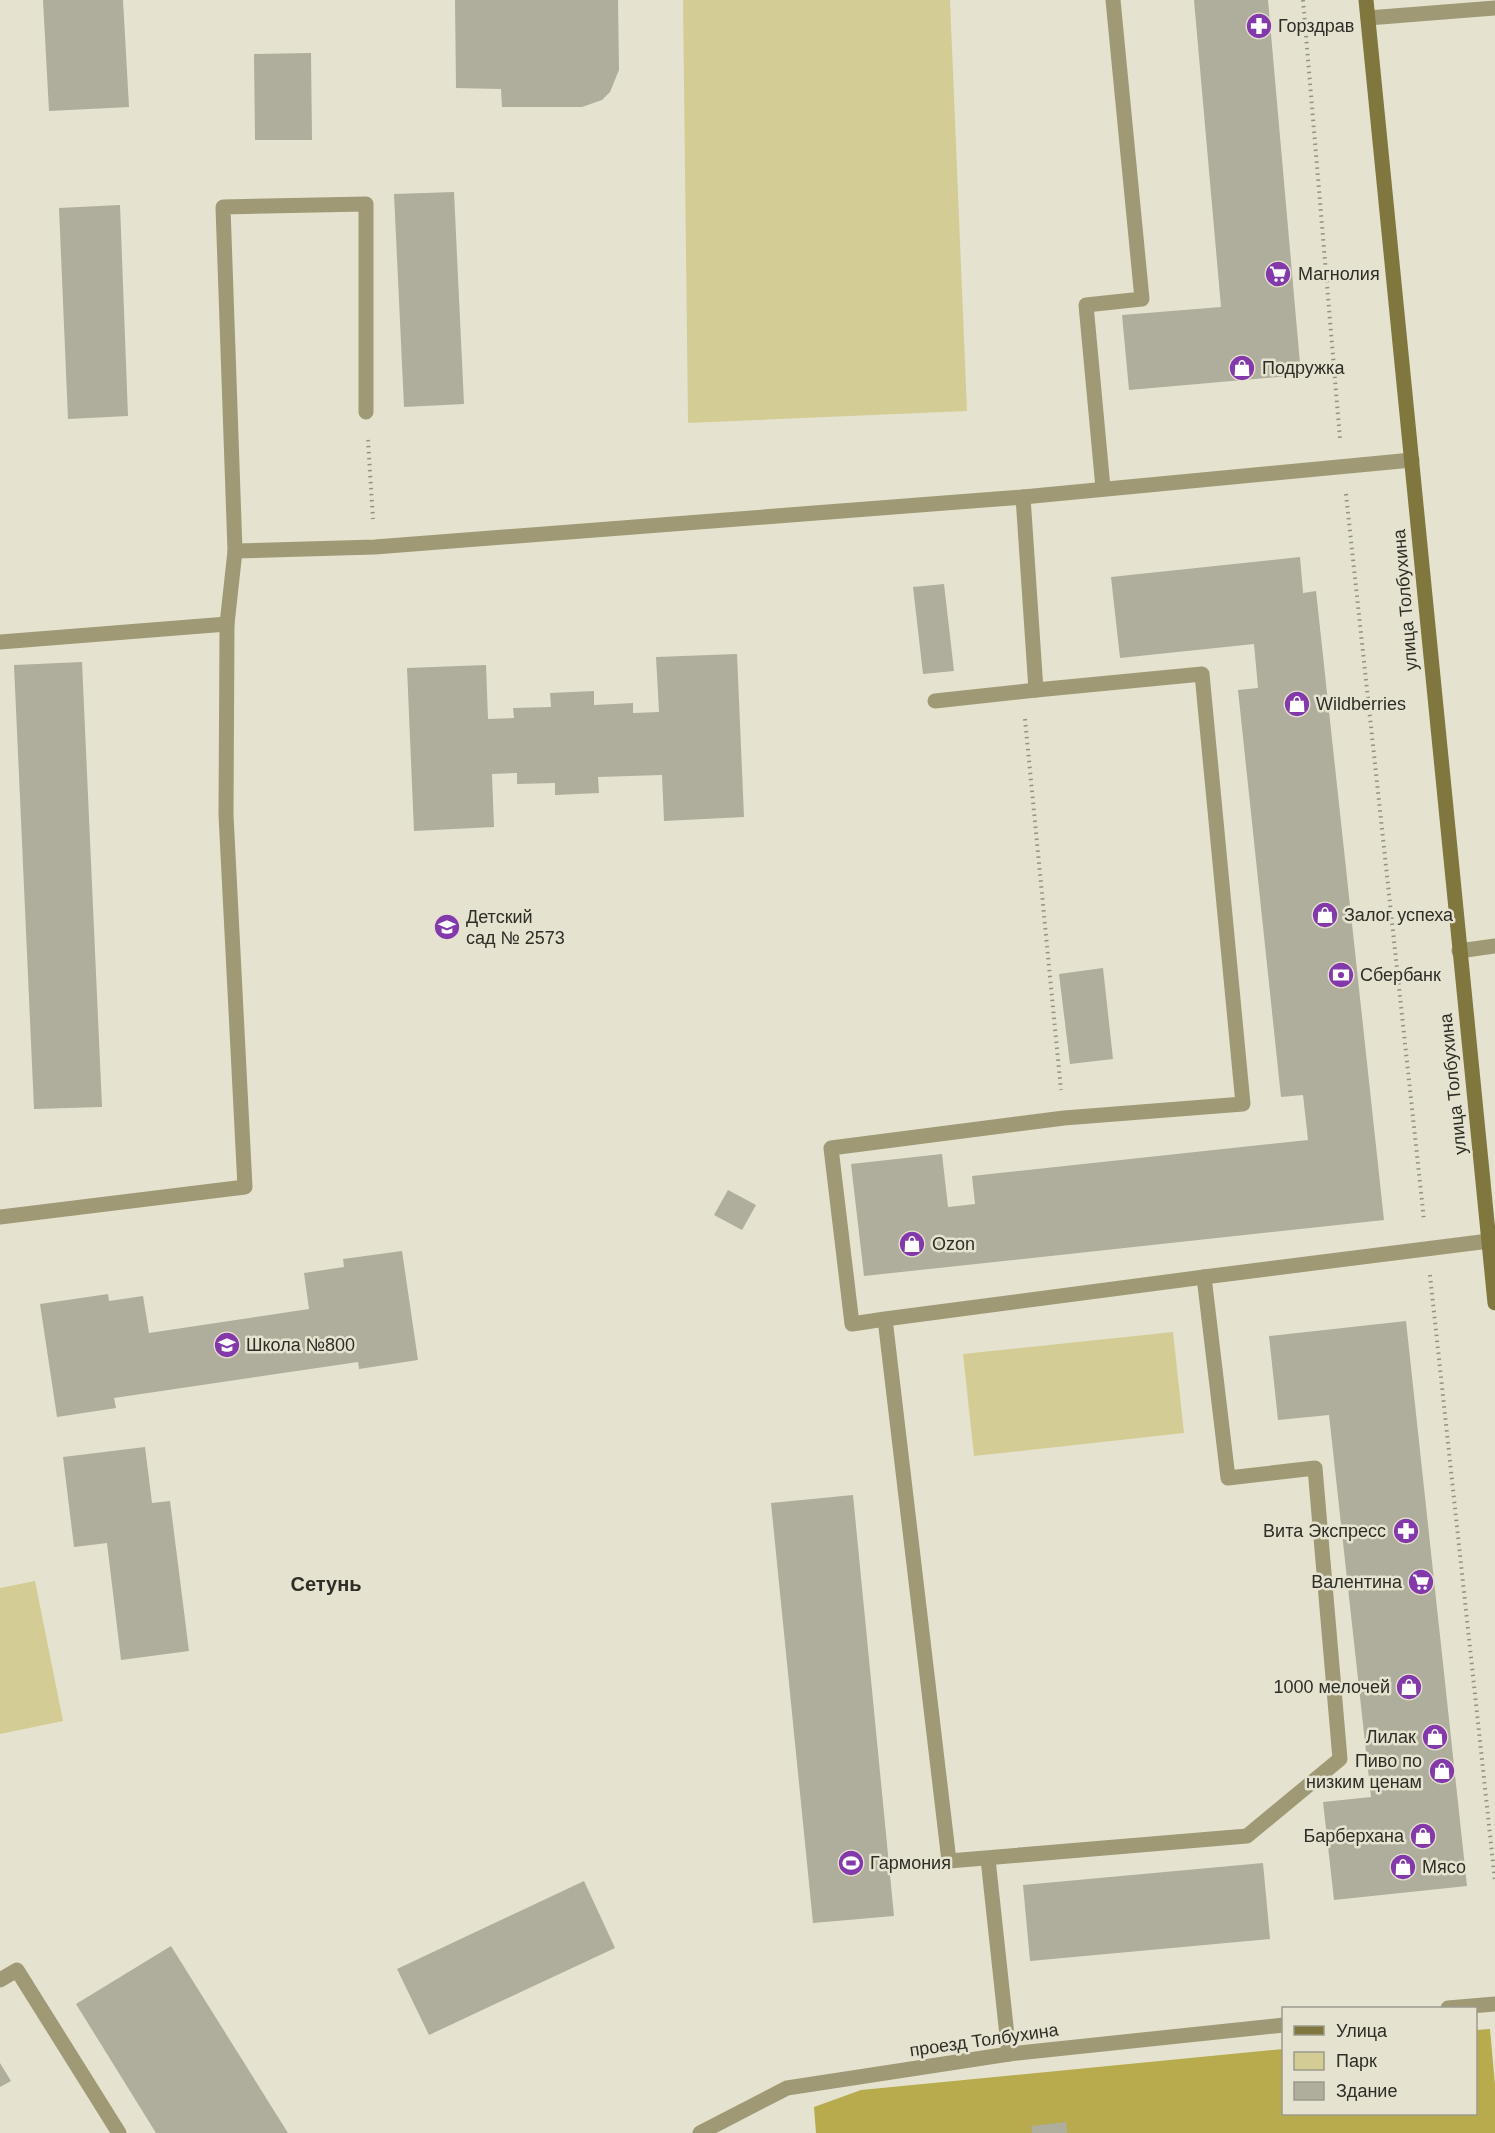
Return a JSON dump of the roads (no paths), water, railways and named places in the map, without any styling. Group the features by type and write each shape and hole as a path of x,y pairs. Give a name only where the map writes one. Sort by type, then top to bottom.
{"main road":[{"name":"улица Толбухина","path":"1366,0 1495,1303"}],"street":[{"path":"1103,488 1086,305 1142,299 1113,0"},
{"path":"1368,18 1495,8"},
{"path":"0,1217 245,1187 226,815 227,624 235,551 223,207 366,204 366,412"},
{"path":"235,551 375,547 1023,497 1412,460"},
{"path":"1023,497 1030,690"},
{"path":"0,642 227,624"},
{"path":"935,701 1202,674 1243,1104 1064,1119 831,1148 852,1324 1489,1241"},
{"path":"1459,951 1495,946"},
{"path":"885,1319 949,1861 1246,1836 1340,1759 1315,1468 1228,1478 1204,1277"},
{"path":"988,1859 1009,2054"},
{"path":"0,1980 16,1970 119,2133"},
{"path":"1460,2007 1495,2004"},
{"name":"проезд Толбухина","path":"700,2133 787,2088 1009,2054 1282,2025"}],"place":[{"name":"Горздрав","path":"1259,26"},
{"name":"Магнолия","path":"1278,274"},
{"name":"Подружка","path":"1242,368"},
{"name":"Wildberries","path":"1297,704"},
{"name":"Залог успеха","path":"1325,915"},
{"name":"Детский сад № 2573","path":"447,927"},
{"name":"Сбербанк","path":"1341,975"},
{"name":"Ozon","path":"912,1244"},
{"name":"Школа №800","path":"227,1345"},
{"name":"Вита Экспресс","path":"1406,1531"},
{"name":"Валентина","path":"1421,1582"},
{"name":"1000 мелочей","path":"1409,1687"},
{"name":"Лилак","path":"1435,1737"},
{"name":"Пиво по низким ценам","path":"1442,1771"},
{"name":"Барберхана","path":"1423,1836"},
{"name":"Гармония","path":"851,1863"},
{"name":"Мясо","path":"1403,1867"}],"district":[{"name":"Сетунь","path":"326,1584"}]}
